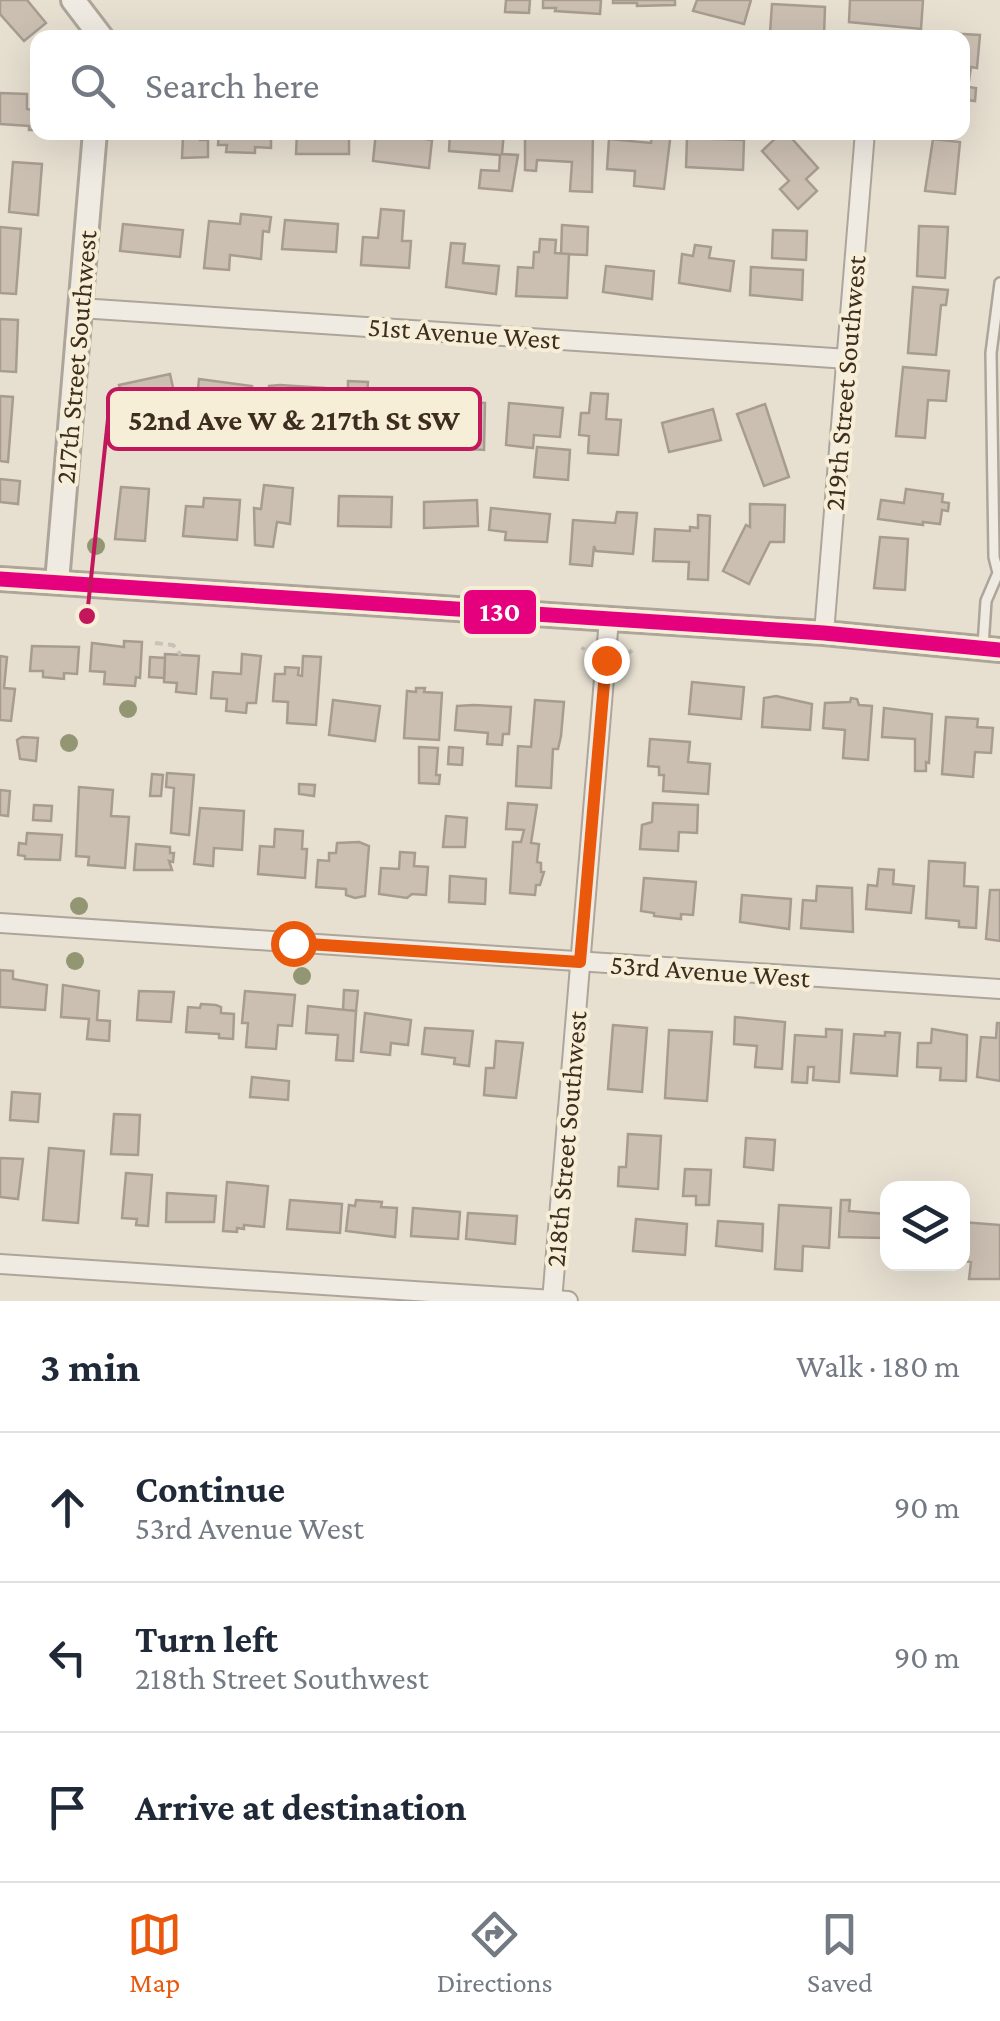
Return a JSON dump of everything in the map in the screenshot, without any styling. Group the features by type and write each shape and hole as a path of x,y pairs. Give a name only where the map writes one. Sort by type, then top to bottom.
{"street":[{"path":"73,0 96,30"},
{"name":"217th Street Southwest","path":"58,582 94,140"},
{"name":"219th Street Southwest","path":"824,632 864,140"},
{"name":"51st Avenue West","path":"80,308 848,359"},
{"path":"0,579 824,632 991,650"},
{"name":"218th Street Southwest","path":"552,1300 609,619"},
{"name":"53rd Avenue West","path":"0,923 1000,989"},
{"path":"0,1264 568,1301"}],"lane":[{"path":"991,650 986,601 999,573 994,557 990,353 1000,283"}],"path":[{"path":"156,643 173,644 181,655"}],"building":[{"path":"0,0 27,0 46,23 30,30 24,41 0,14"},
{"path":"506,0 530,0 529,13 505,12"},
{"path":"543,0 601,0 600,14 555,11 556,8 543,8"},
{"path":"613,0 675,0 675,5 637,6"},
{"path":"697,0 751,0 744,24 693,11"},
{"path":"850,0 923,0 921,29 849,22"},
{"path":"772,4 825,7 824,30 770,30"},
{"path":"970,34 980,35 977,68 971,67 970,74"},
{"path":"970,87 976,88 975,101 970,100"},
{"path":"0,93 27,94 30,130 29,126 0,124"},
{"path":"183,140 208,140 208,157 182,158"},
{"path":"218,140 271,140 271,148 255,147 255,153 226,152 227,145 218,145"},
{"path":"297,140 349,140 349,154 296,154"},
{"path":"375,140 432,140 429,168 373,161"},
{"path":"450,140 503,140 502,154 518,155 512,191 479,188 481,170 499,171 500,155 449,151"},
{"path":"525,140 593,140 592,192 570,191 572,162 537,160 536,171 525,170"},
{"path":"609,140 670,140 664,189 634,186 635,171 607,169"},
{"path":"687,140 744,140 743,170 686,167"},
{"path":"774,140 793,140 818,168 806,179 817,191 798,209 780,189 789,181 762,151"},
{"path":"933,140 960,142 955,194 925,191"},
{"path":"13,162 42,164 38,215 9,212"},
{"path":"381,209 404,211 402,241 411,241 409,268 361,265 363,237 378,238"},
{"path":"241,214 271,217 269,232 263,231 261,259 230,255 229,270 204,268 209,221 240,224"},
{"path":"285,220 338,224 336,252 282,249"},
{"path":"123,224 183,230 180,257 120,251"},
{"path":"562,225 588,227 587,255 561,254"},
{"path":"919,226 948,227 945,278 917,276"},
{"path":"0,227 21,229 16,294 0,293"},
{"path":"773,230 807,231 806,260 772,258"},
{"path":"540,239 556,240 555,253 569,254 567,298 516,296 518,267 533,268"},
{"path":"451,243 465,244 463,263 499,266 496,294 446,287"},
{"path":"695,245 711,247 709,258 734,261 730,291 679,283 682,254 693,256"},
{"path":"606,266 654,271 652,299 603,292"},
{"path":"751,267 803,270 802,300 750,295"},
{"path":"913,287 948,290 946,305 941,305 936,355 908,353"},
{"path":"0,319 18,320 16,372 0,371"},
{"path":"903,367 949,371 946,401 928,400 925,438 896,436"},
{"path":"170,374 175,414 154,419 151,408 127,414 119,385"},
{"path":"199,379 252,386 250,413 196,408"},
{"path":"348,381 368,382 366,408 378,409 376,445 348,443"},
{"path":"269,386 325,388 323,418 269,418"},
{"path":"591,393 608,394 606,419 621,420 618,455 588,453 589,436 579,435 581,413 589,413"},
{"path":"0,396 13,397 8,462 0,461"},
{"path":"422,401 485,403 484,450 456,448 457,438 420,435"},
{"path":"509,403 563,408 560,437 534,435 533,448 506,445"},
{"path":"765,404 789,477 764,486 737,414"},
{"path":"713,409 721,440 669,452 662,423"},
{"path":"537,447 570,450 568,480 534,477"},
{"path":"0,479 20,481 18,504 0,502"},
{"path":"264,485 293,488 290,524 277,522 273,547 255,545 254,508 261,509"},
{"path":"121,487 149,489 145,541 115,539"},
{"path":"906,489 943,494 942,502 949,503 948,511 942,510 940,524 878,519 881,500 904,503"},
{"path":"339,496 392,497 391,527 338,526"},
{"path":"204,498 240,500 237,540 183,536 186,506 203,507"},
{"path":"477,500 478,526 424,528 424,502"},
{"path":"750,504 785,505 784,542 770,542 749,584 723,571 746,525 750,527"},
{"path":"491,508 550,514 547,542 505,540 506,532 489,530"},
{"path":"617,512 637,513 633,554 596,551 594,546 592,566 570,564 573,520 615,523"},
{"path":"698,515 710,516 708,580 688,579 689,562 653,561 655,529 690,531 690,527 698,528"},
{"path":"880,537 908,539 905,590 874,588"},
{"path":"124,641 142,642 140,678 136,677 135,686 104,684 105,672 90,671 92,643 124,647"},
{"path":"32,646 79,647 77,674 64,673 64,679 30,671"},
{"path":"165,654 199,656 196,694 176,692 177,683 164,682"},
{"path":"242,654 261,656 256,703 247,703 246,713 226,711 227,699 211,698 213,672 241,674"},
{"path":"0,656 7,657 4,688 15,689 11,721 0,720"},
{"path":"303,656 321,657 316,725 287,723 288,702 273,701 275,674 285,674 285,667 299,668 298,675 302,676"},
{"path":"150,657 165,658 164,678 149,677"},
{"path":"692,682 744,687 741,719 689,714"},
{"path":"416,688 442,693 439,740 404,738 407,691 416,692"},
{"path":"776,696 812,704 810,730 762,727 764,698"},
{"path":"851,698 857,699 859,705 872,706 868,760 843,758 845,730 823,728 825,703 850,702"},
{"path":"333,700 380,706 375,741 329,735"},
{"path":"535,700 564,702 558,749 553,749 551,788 516,786 518,746 531,747"},
{"path":"457,706 511,707 509,734 503,734 502,745 487,744 488,733 455,730"},
{"path":"884,708 932,714 926,771 915,771 915,739 882,737"},
{"path":"946,717 978,719 977,727 993,728 991,753 975,752 973,777 942,774"},
{"path":"38,738 36,761 20,759 17,740"},
{"path":"650,739 690,742 688,762 710,764 708,794 663,791 664,775 659,775 659,767 648,766"},
{"path":"419,747 438,748 439,784 419,783"},
{"path":"449,747 463,748 462,765 448,764"},
{"path":"167,773 194,775 189,835 171,833 174,788 166,787"},
{"path":"152,774 163,775 161,796 150,796"},
{"path":"299,784 315,785 314,796 299,794"},
{"path":"79,787 113,790 111,816 129,817 125,868 88,865 89,857 76,856"},
{"path":"0,790 10,791 8,816 0,815"},
{"path":"508,803 537,805 531,843 539,844 537,862 544,872 535,895 510,893 513,842 521,842 524,830 506,829"},
{"path":"653,803 698,805 697,833 679,832 678,851 640,849 642,825 652,822"},
{"path":"34,805 52,806 51,821 33,820"},
{"path":"200,808 244,811 242,850 214,848 213,866 194,864"},
{"path":"446,816 467,818 465,847 443,847"},
{"path":"275,829 303,831 302,849 307,849 305,878 258,874 260,846 274,847"},
{"path":"27,833 62,835 60,860 25,859 18,855 19,843 26,844"},
{"path":"359,842 369,846 365,896 355,898 346,895 346,889 316,887 318,860 329,861 329,853 336,853 337,843"},
{"path":"136,844 170,847 170,853 174,853 173,862 169,861 172,870 134,870"},
{"path":"400,852 415,853 414,866 428,867 426,895 412,894 407,898 379,894 381,868 399,869"},
{"path":"929,861 965,863 964,886 978,887 976,928 959,927 959,921 926,918"},
{"path":"879,869 894,870 893,884 914,886 911,913 866,909 868,885 877,886"},
{"path":"450,876 486,879 485,904 449,902"},
{"path":"644,878 696,882 693,915 681,914 681,919 641,911"},
{"path":"817,886 852,888 853,932 801,928 803,900 816,901"},
{"path":"990,890 1000,890 1000,941 986,939"},
{"path":"742,895 791,899 789,929 740,922"},
{"path":"0,970 13,971 13,979 47,985 45,1010 0,1007"},
{"path":"63,985 99,991 97,1020 110,1021 109,1041 87,1039 89,1019 61,1017"},
{"path":"344,990 358,991 356,1011 343,1010"},
{"path":"139,991 174,992 171,1022 137,1020"},
{"path":"245,991 295,995 292,1026 278,1025 276,1049 246,1047 248,1023 242,1023"},
{"path":"201,1004 216,1005 221,1007 221,1013 234,1014 233,1039 186,1032 188,1007 200,1008"},
{"path":"308,1006 356,1011 353,1061 336,1060 338,1035 306,1033"},
{"path":"365,1013 411,1020 408,1045 391,1043 390,1055 361,1052"},
{"path":"735,1017 785,1022 782,1069 755,1067 757,1046 734,1044"},
{"path":"997,1023 1000,1081 977,1077 981,1037 996,1038"},
{"path":"613,1025 647,1028 642,1092 608,1089"},
{"path":"425,1028 473,1031 469,1066 454,1064 455,1058 422,1054"},
{"path":"826,1029 842,1030 839,1082 813,1080 814,1067 808,1067 807,1083 792,1082 795,1035 826,1037"},
{"path":"932,1029 967,1035 966,1081 940,1080 941,1068 917,1067 918,1043 931,1043"},
{"path":"669,1030 712,1032 707,1101 665,1098"},
{"path":"885,1032 900,1033 897,1076 851,1073 854,1034 885,1036"},
{"path":"496,1041 523,1043 516,1098 484,1095 486,1068 494,1068"},
{"path":"252,1077 289,1081 288,1100 250,1097"},
{"path":"12,1092 40,1094 38,1122 10,1120"},
{"path":"114,1114 140,1115 138,1155 111,1154"},
{"path":"628,1134 661,1136 658,1189 618,1186 619,1167 626,1167"},
{"path":"746,1138 775,1140 773,1170 744,1167"},
{"path":"49,1148 84,1151 78,1223 43,1220"},
{"path":"0,1158 23,1159 18,1199 0,1197"},
{"path":"685,1169 711,1170 709,1205 696,1205 696,1196 683,1196"},
{"path":"126,1173 152,1175 148,1226 136,1225 137,1219 122,1218"},
{"path":"227,1182 268,1186 264,1227 244,1225 237,1232 223,1231"},
{"path":"167,1193 216,1196 214,1222 166,1222"},
{"path":"290,1200 342,1204 340,1233 287,1229"},
{"path":"356,1200 382,1202 381,1207 397,1208 395,1237 346,1231 349,1205 355,1206"},
{"path":"841,1200 850,1200 849,1211 880,1214 880,1238 839,1237"},
{"path":"779,1205 831,1208 829,1248 803,1246 802,1271 775,1269"},
{"path":"413,1208 460,1212 458,1239 411,1236"},
{"path":"468,1213 517,1216 515,1244 466,1239"},
{"path":"636,1219 687,1224 685,1255 633,1251"},
{"path":"718,1221 763,1224 762,1251 716,1246"},
{"path":"970,1223 1000,1225 1000,1279 969,1279"}],"transit line":[{"name":"130","path":"0,579 824,633 1000,650"}],"place":[{"name":"52nd Ave W & 217th St SW","path":"87,616"}],"route":[{"path":"293,943 580,962 606,660"}]}
